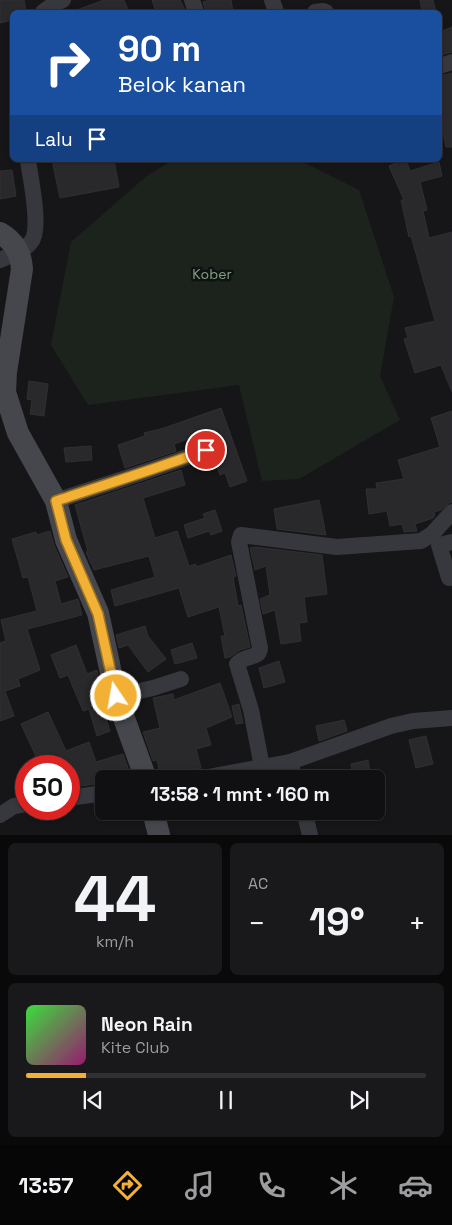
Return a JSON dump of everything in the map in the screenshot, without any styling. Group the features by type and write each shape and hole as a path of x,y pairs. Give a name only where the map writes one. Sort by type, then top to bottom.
{"main road":[{"path":"0,233 9,239 9,255 22,260 6,372 5,392 18,433 56,501 66,540 98,614 116,696 143,770"},
{"path":"155,820 159,835"}],"street":[{"path":"45,7 63,0"},
{"path":"9,255 29,244 33,239 35,227 28,162"},
{"path":"56,501 147,470 183,460 206,450"},
{"path":"262,767 251,710 237,664 247,656 257,656 260,648 239,542 241,535 337,547 421,541 432,534 452,512"},
{"path":"448,578 439,545 452,542"},
{"path":"116,696 181,679"},
{"path":"246,770 290,762 392,726 413,721 452,718"},
{"path":"290,762 292,770"},
{"path":"80,796 95,794"},
{"path":"0,816 15,806"},
{"path":"306,820 310,835"}],"green space":[{"name":"Kober","path":"170,162 303,162 359,190 394,297 380,376 400,420 299,479 262,481 239,385 88,405 51,345 71,242 148,175"}],"building":[{"path":"0,0 24,0 26,10 10,10 10,20 0,23"},
{"path":"104,0 124,0 128,10 77,10"},
{"path":"152,0 180,0 185,10 155,10"},
{"path":"231,0 233,10 205,10 203,2"},
{"path":"420,0 433,0 436,10 422,10"},
{"path":"452,27 452,52 442,54 442,31"},
{"path":"452,73 452,147 446,147 442,128 442,76"},
{"path":"52,162 114,162 119,187 60,198"},
{"path":"398,162 407,162 410,171 439,162 442,176 420,182 427,210 423,211 429,238 452,232 452,392 441,365 415,373 404,339 408,338 405,328 435,321 411,236 409,237 401,200 404,200 389,166"},
{"path":"12,170 16,196 0,199 0,171"},
{"path":"29,381 48,384 44,416 30,414 32,400 27,399"},
{"path":"221,408 247,481 230,487 225,473 220,475 214,458 215,447 208,440 205,433 174,444 176,451 125,468 118,445 145,436 144,433"},
{"path":"452,411 452,502 441,510 434,512 433,518 415,524 417,531 404,532 402,524 390,526 387,511 369,514 366,489 377,489 376,483 404,479 398,460 440,447 431,418"},
{"path":"91,446 92,460 66,462 64,448"},
{"path":"181,470 185,485 143,498 155,538 177,531 189,566 196,564 196,567 231,555 236,576 233,577 238,606 241,605 250,647 240,650 230,657 225,658 221,636 225,636 219,607 188,617 179,588 115,606 111,590 155,577 149,556 94,570 86,552 88,552 75,505"},
{"path":"319,500 326,535 277,529 274,509"},
{"path":"215,510 222,531 211,535 209,531 188,538 184,525 205,518 203,514"},
{"path":"50,531 68,577 55,581 61,604 78,599 82,615 27,629 40,670 18,679 20,686 5,691 14,716 0,721 0,643 6,641 1,620 37,611 28,577 23,578 12,539 36,532 37,535"},
{"path":"250,548 322,555 327,594 304,597 307,622 299,623 301,641 281,644 275,610 263,614 260,599 270,595 266,566 255,570"},
{"path":"145,626 148,636 166,659 148,672 128,645 119,648 116,635"},
{"path":"192,643 197,658 175,664 171,650"},
{"path":"76,645 87,674 97,670 103,699 100,700 102,707 99,710 103,709 110,731 97,736 89,709 83,711 68,675 60,678 51,655"},
{"path":"279,661 285,682 264,688 259,668"},
{"path":"220,683 232,717 206,728 211,745 196,749 201,768 194,770 159,770 157,760 153,761 143,732 160,728 153,698 173,694 174,700"},
{"path":"239,704 243,723 236,724 232,706"},
{"path":"48,712 66,751 89,742 96,762 123,754 129,770 95,770 95,784 81,786 80,755 35,755 21,724"},
{"path":"344,720 347,731 319,741 316,726"},
{"path":"426,736 433,764 416,768 409,740"},
{"path":"368,760 370,770 352,770 351,764"}],"route":[{"path":"116,696 98,614 66,540 56,501 147,470 183,460 206,450"}]}
